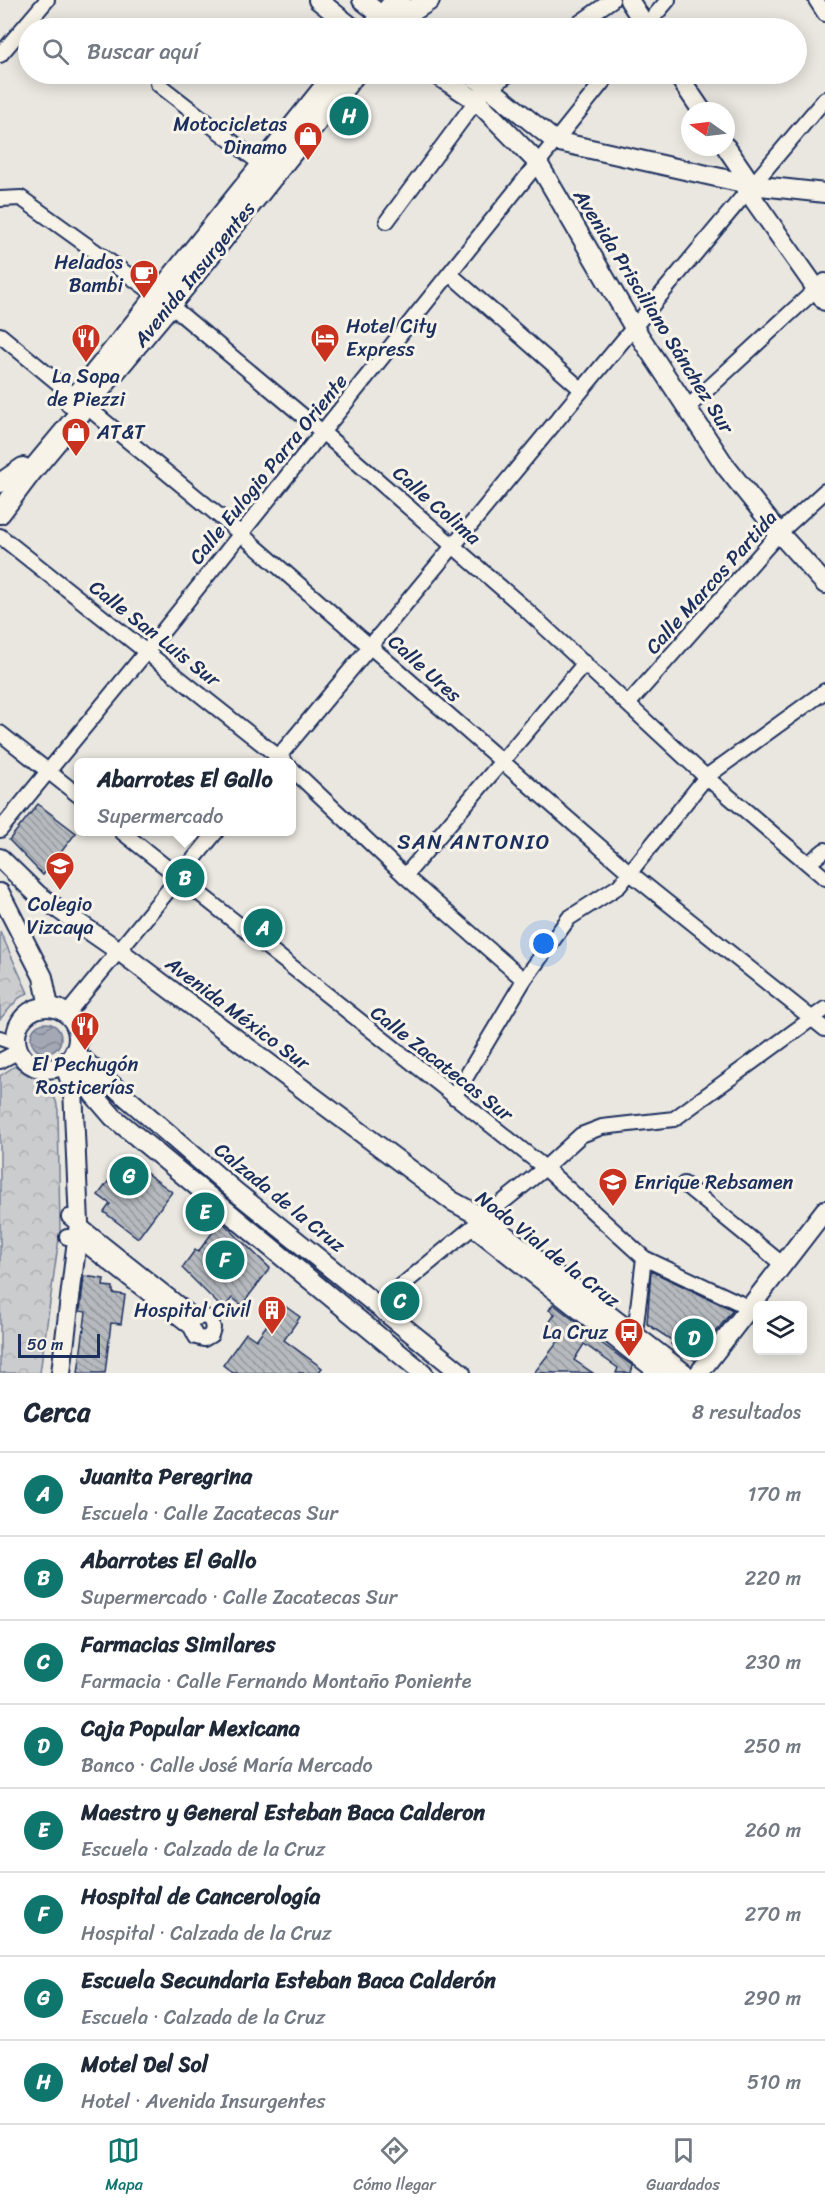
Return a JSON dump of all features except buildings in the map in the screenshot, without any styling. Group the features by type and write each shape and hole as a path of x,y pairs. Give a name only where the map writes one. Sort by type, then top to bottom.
{"highway":[{"path":"392,18 400,0"},
{"path":"401,18 429,0"},
{"name":"Avenida Insurgentes","path":"163,300 262,165 327,84"},
{"name":"Avenida Insurgentes","path":"0,496 27,469 163,300 347,84"},
{"name":"Avenida Insurgentes","path":"0,513 27,469"}],"main road":[{"path":"318,0 340,18"},
{"path":"363,0 380,18"},
{"path":"629,0 640,18"},
{"name":"Avenida Prisciliano Sánchez Sur","path":"451,84 477,101 538,163 633,326 726,467 778,533 825,584"},
{"path":"485,84 555,141 752,185 825,193"},
{"path":"684,84 696,102"},
{"path":"732,156 752,185 754,200 822,291"},
{"name":"Avenida Insurgentes","path":"0,483 27,469"},
{"name":"Avenida Insurgentes","path":"0,526 16,504 27,469"},
{"name":"Avenida México Sur","path":"0,858 38,895 119,951 452,1201 660,1373"},
{"path":"0,893 43,977 49,1007"},
{"path":"16,926 13,913 15,898 22,893 38,895"},
{"path":"61,1373 73,1229 63,1088 65,1060 77,1035 75,1025 66,1014 49,1007 32,1011 23,1017 12,1044 30,1064 39,1068 65,1060"},
{"path":"65,1060 113,1117 423,1373"},
{"name":"Calzada de la Cruz","path":"65,1060 282,1229 460,1373"},
{"name":"Nodo Vial de la Cruz","path":"452,1201 617,1332"},
{"path":"698,1372 825,1210"},
{"name":"Avenida México Sur","path":"478,1222 635,1333 698,1372"},
{"path":"48,1373 73,1229"},
{"path":"271,1247 282,1229"},
{"path":"425,1343 472,1373"}],"street":[{"path":"32,18 47,0"},
{"path":"586,18 612,0"},
{"path":"654,18 668,0"},
{"path":"816,0 825,14"},
{"path":"0,55 18,34"},
{"path":"158,84 262,165"},
{"path":"387,221 488,86 494,84"},
{"name":"Calle Eulogio Parra Oriente","path":"0,830 147,651 601,84"},
{"path":"281,758 455,546 580,389 825,99"},
{"name":"Calle Colima","path":"0,199 21,198 163,300 455,546 629,703 706,777 825,878"},
{"path":"450,274 580,389"},
{"path":"686,408 822,291"},
{"name":"Calle Ures","path":"0,335 241,534 629,872 825,1029"},
{"name":"Calle Marcos Partida","path":"629,703 778,533 825,490"},
{"name":"Calle San Luis Sur","path":"0,536 147,651 277,758"},
{"path":"405,876 585,663"},
{"path":"454,1097 524,980 569,918 619,886 706,777 825,691"},
{"path":"0,733 74,792"},
{"path":"296,774 405,876 524,980"},
{"name":"Calle Zacatecas Sur","path":"128,836 177,878 545,1168 645,1257 748,1307"},
{"path":"66,1014 212,836"},
{"path":"808,863 825,850"},
{"path":"377,1306 545,1168 581,1135 602,1127 674,1119 825,1009"},
{"path":"0,1061 12,1044"},
{"path":"684,1184 782,1264"},
{"path":"73,1229 163,1299"},
{"path":"635,1333 645,1257"}],"green space":[{"path":"0,931 28,993 19,998 0,1019"},
{"path":"15,1066 38,1078 49,1087 58,1110 60,1231 40,1373 0,1373 0,1076"}],"water":[{"path":"46,1023 57,1027 61,1038 57,1049 46,1053 35,1049 31,1038 35,1027"}],"place":[{"name":"Motel Del Sol","path":"349,116"},
{"name":"Motocicletas Dinamo","path":"308,162"},
{"name":"Helados Bambi","path":"144,300"},
{"name":"La Sopa de Piezzi","path":"86,364"},
{"name":"Hotel City Express","path":"325,364"},
{"name":"AT&T","path":"76,458"},
{"name":"Abarrotes El Gallo","path":"185,878"},
{"name":"Colegio Vizcaya","path":"60,892"},
{"name":"Juanita Peregrina","path":"263,928"},
{"name":"El Pechugón Rosticerías","path":"85,1052"},
{"name":"Escuela Secundaria Esteban Baca Calderón","path":"129,1176"},
{"name":"Enrique Rebsamen","path":"613,1208"},
{"name":"Maestro y General Esteban Baca Calderon","path":"205,1212"},
{"name":"Hospital de Cancerología","path":"225,1260"},
{"name":"Farmacias Similares","path":"400,1301"},
{"name":"Hospital Civil","path":"272,1336"},
{"name":"Caja Popular Mexicana","path":"694,1338"},
{"name":"La Cruz","path":"629,1358"}],"district":[{"name":"SAN ANTONIO","path":"474,842"}]}
